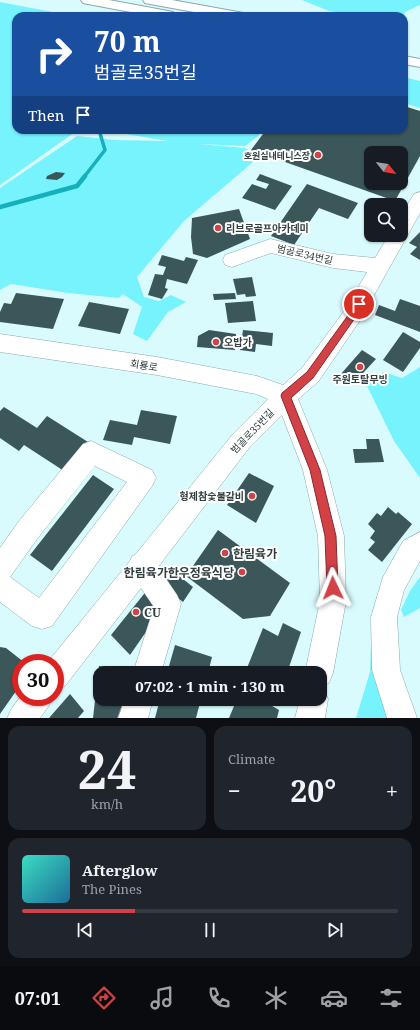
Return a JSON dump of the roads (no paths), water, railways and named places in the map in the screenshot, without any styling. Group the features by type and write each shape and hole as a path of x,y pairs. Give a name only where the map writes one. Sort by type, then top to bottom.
{"highway":[{"path":"88,0 152,12"},
{"path":"150,0 216,12"},
{"path":"408,47 420,49"},
{"path":"408,61 420,63"}],"street":[{"path":"408,218 420,198"},
{"name":"범골로35번길","path":"64,665 241,441 286,396 310,375 352,316 394,242"},
{"name":"범골로34번길","path":"232,260 270,246 333,261 379,266"},
{"name":"회룡로","path":"0,343 157,366 257,385 286,396"},
{"path":"286,396 315,470 331,536 333,601 320,666"},
{"path":"0,570 28,530 91,452 144,478 42,616 0,586"},
{"path":"402,718 386,670 384,617 392,586 412,550 420,545"},
{"path":"142,565 168,604 149,666"},
{"path":"392,586 420,565"},
{"path":"22,718 31,706"},
{"path":"133,718 137,706"},
{"path":"310,718 313,706"}],"waterway":[{"path":"84,177 105,150 100,134"},
{"path":"0,207 77,186 85,176"}],"place":[{"name":"호원실내테니스장","path":"318,155"},
{"name":"리브로골프아카데미","path":"218,228"},
{"name":"오밥가","path":"216,342"},
{"name":"주원토탈무빙","path":"360,367"},
{"name":"형제참숯불갈비","path":"252,496"},
{"name":"한림육가","path":"225,553"},
{"name":"한림육가한우정육식당","path":"242,572"},
{"name":"CU","path":"136,612"}]}
